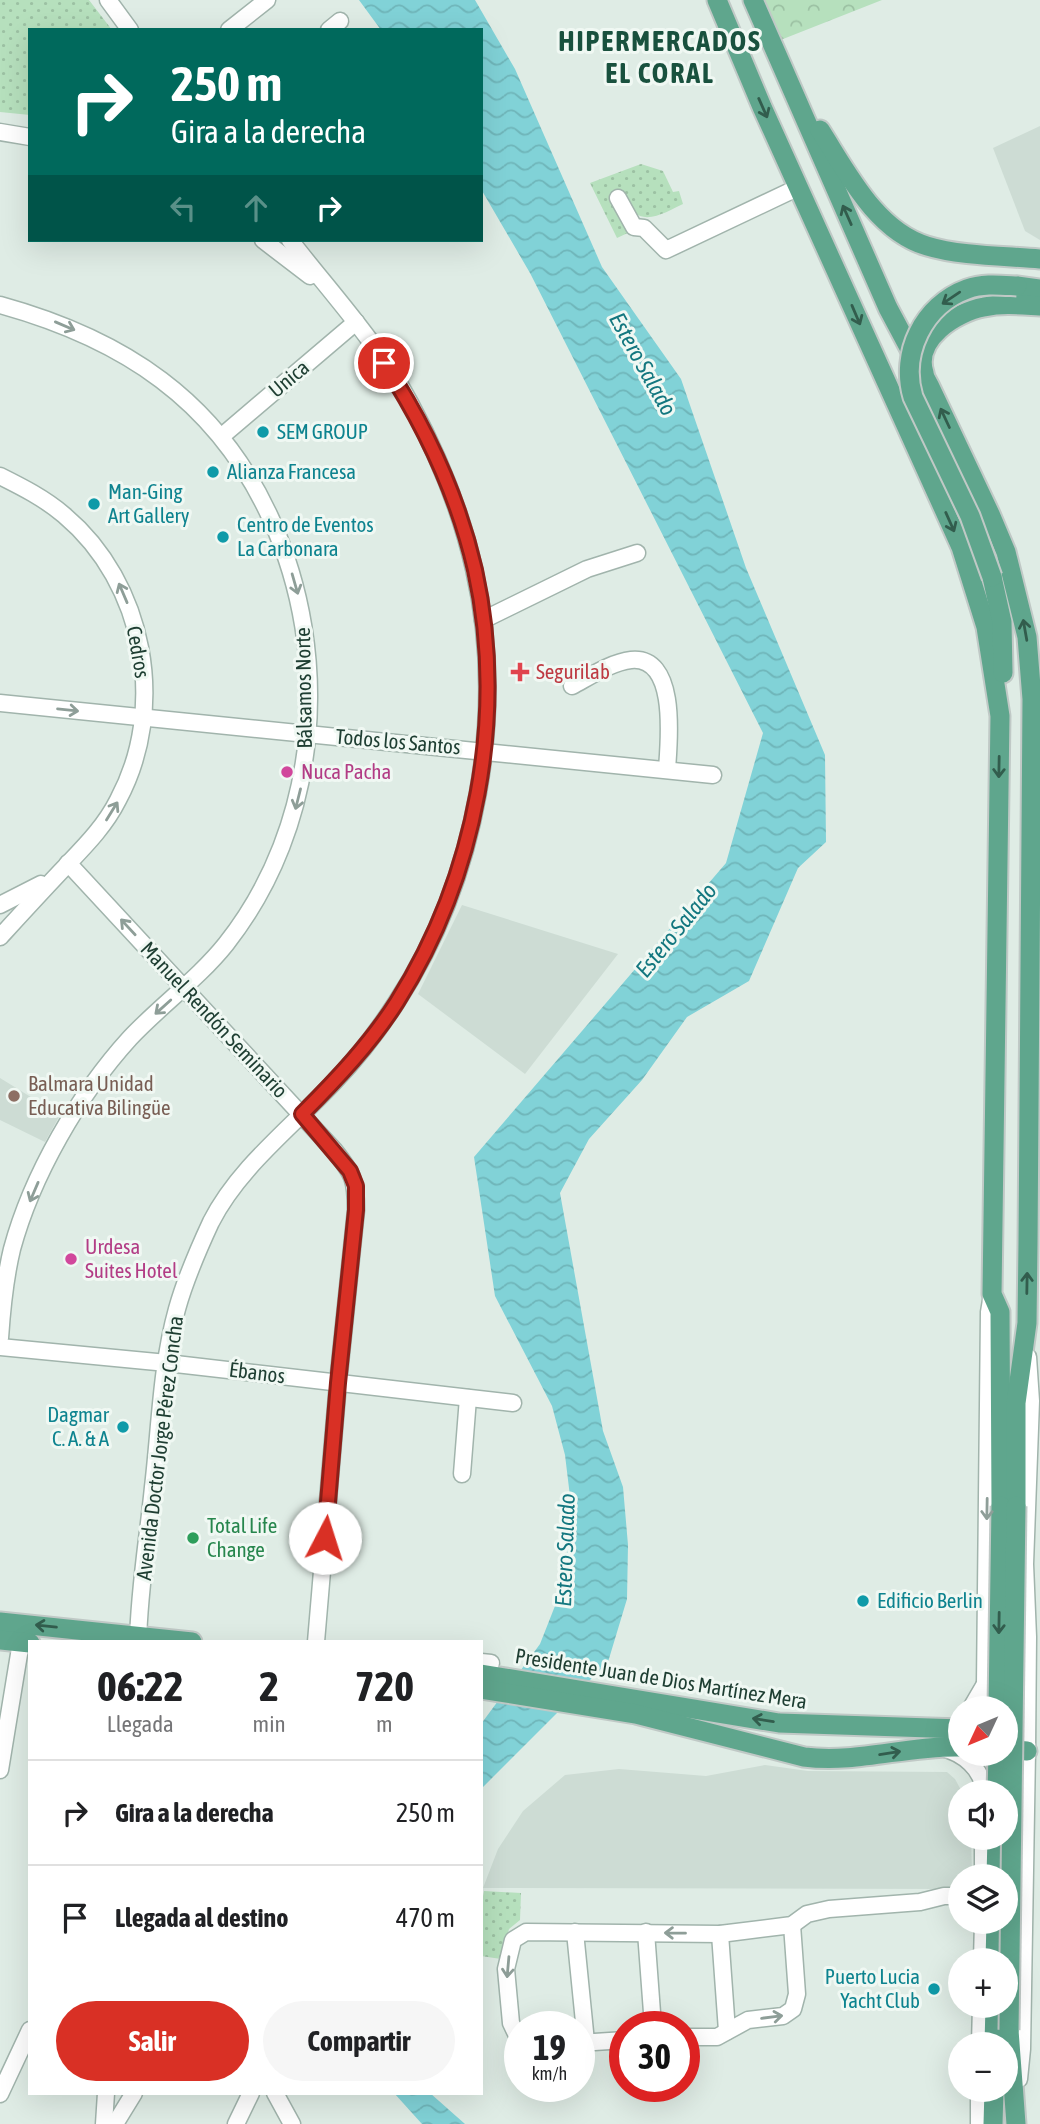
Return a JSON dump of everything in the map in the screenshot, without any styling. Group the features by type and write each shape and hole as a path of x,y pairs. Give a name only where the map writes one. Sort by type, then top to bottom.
{"main road":[{"path":"717,0 961,547 986,627 1000,716"},
{"path":"753,0 888,308 930,387 1006,552 1023,616 1030,660 1032,762 1029,1163 1034,1239 1008,1506 999,1696"},
{"path":"790,88 861,192 889,225 901,234 929,247 1040,259"},
{"path":"995,2032 1008,1506 1000,1312 992,1294 1000,716 1004,660 1002,622 992,577 970,516 913,397 909,384 909,360 915,339 924,323 948,299 976,286 1040,289"},
{"path":"930,387 923,368 924,351 933,336 951,321 983,307 1014,304 1040,306"},
{"path":"0,1622 165,1640"},
{"path":"0,1640 25,1643"},
{"name":"Presidente Juan de Dios Martínez Mera","path":"485,1666 637,1707 804,1757 846,1759 948,1732"},
{"name":"Presidente Juan de Dios Martínez Mera","path":"483,1689 779,1723 845,1724 931,1737 948,1743"},
{"path":"801,1724 795,1743 804,1757"},
{"path":"845,1724 857,1734 859,1740 856,1751 846,1759"},
{"path":"1018,1731 1027,1731"},
{"path":"1018,1750 1027,1751"},
{"path":"993,2124 994,2102"},
{"path":"1012,2102 1016,2119"}],"street":[{"path":"108,0 129,28"},
{"path":"232,28 267,0"},
{"path":"0,132 28,137"},
{"path":"618,198 634,227 644,228 666,250 799,187"},
{"name":"Avenida Doctor Jorge Pérez Concha","path":"266,242 331,293"},
{"name":"Avenida Doctor Jorge Pérez Concha","path":"138,1638 167,1363 177,1310 195,1258 214,1218 237,1182 362,1049 397,1002 427,947 454,882 478,791 484,750 487,708 483,620 475,570 448,484 409,401 356,323 292,242"},
{"name":"Bálsamos Norte","path":"0,304 47,318 132,359 164,382 222,436 263,502 293,575 304,631 309,734 303,779 294,812 273,865 255,900 226,943 126,1043 90,1089 57,1143 23,1217 12,1250 0,1338"},
{"name":"Unica","path":"222,436 356,323"},
{"name":"Cedros","path":"0,476 32,492 64,515 91,542 117,580 135,623 144,668 144,717 138,752 118,801 95,834 0,937"},
{"path":"483,620 587,569 638,553"},
{"path":"572,686 633,659 654,666 667,700 670,723 667,769"},
{"name":"Todos los Santos","path":"0,703 713,775"},
{"name":"Cedros","path":"0,905 44,882 68,863"},
{"name":"Manuel Rendón Seminario","path":"68,863 302,1114 350,1171 356,1186 316,1640"},
{"path":"1029,1163 1040,1187"},
{"path":"992,1294 989,1312 985,1684 990,1699 1003,1707 1015,1705 1027,1689"},
{"path":"1016,2119 1022,2049 1027,1751 1025,1564 1031,1401 1027,1323"},
{"name":"Ébanos","path":"0,1346 513,1403"},
{"path":"462,1474 468,1398"},
{"path":"0,1770 25,1643"},
{"path":"978,1696 985,1684"},
{"path":"948,1725 931,1737 963,1757 981,1780"},
{"path":"1018,1796 1026,1815"},
{"path":"510,2011 506,1969 513,1940 526,1932 720,1934 792,1925 807,1914 829,1909 920,1902 948,1896"},
{"path":"920,1902 948,1905"},
{"path":"700,2038 717,2037 748,2020 783,2016 793,2009 797,1994 792,1925"},
{"path":"575,1932 581,2011"},
{"path":"646,1932 652,2011"},
{"path":"720,1934 727,2031"},
{"path":"0,2094 28,2034"},
{"path":"104,2124 106,2095"},
{"path":"115,2124 133,2095"},
{"path":"236,2124 250,2095"},
{"path":"276,2095 292,2124"},
{"path":"979,2102 979,2124"}],"shaded area":[{"path":"1040,126 1040,240 1025,231 993,148"},
{"path":"462,905 618,954 525,1074 418,994"},
{"name":"Balmara Unidad Educativa Bilingüe","path":"0,1078 60,1115 45,1142 0,1120"},
{"path":"765,1765 808,1771 947,1772 956,1780 948,1780 948,1850 971,1850 972,1864 948,1864 948,1889 483,1888 498,1849 523,1811 565,1775 619,1769 706,1776"}],"green space":[{"path":"0,0 89,0 110,28 28,28 28,115 0,112"},
{"path":"760,0 882,0 778,41"},
{"path":"641,164 663,171 673,192 679,191 683,204 652,217 639,216 623,192 632,231 617,238 590,183"},
{"path":"484,1891 521,1893 520,1920 509,1929 501,1959 483,1956"}],"water":[{"name":"Estero Salado","path":"359,0 475,0 515,69 602,267 681,379 746,568 825,755 826,842 798,868 749,981 687,1017 642,1080 589,1139 560,1193 603,1431 623,1487 628,1545 627,1599 608,1662 483,1787 483,1721 540,1644 564,1583 572,1513 565,1455 552,1406 495,1296 474,1157 726,863 763,733 530,273 483,192 483,28 380,28"},
{"path":"396,2095 432,2095 465,2124 422,2124"}],"place":[{"name":"SEM GROUP","path":"263,432"},
{"name":"Alianza Francesa","path":"213,472"},
{"name":"Man-Ging Art Gallery","path":"94,504"},
{"name":"Centro de Eventos La Carbonara","path":"223,537"},
{"name":"Segurilab","path":"520,672"},
{"name":"Nuca Pacha","path":"287,772"},
{"name":"Balmara Unidad Educativa Bilingüe","path":"14,1096"},
{"name":"Urdesa Suites Hotel","path":"71,1259"},
{"name":"Dagmar C. A. & A","path":"123,1427"},
{"name":"Total Life Change","path":"193,1538"},
{"name":"Edificio Berlin","path":"863,1601"},
{"name":"Puerto Lucia Yacht Club","path":"934,1989"}],"district":[{"name":"HIPERMERCADOS EL CORAL","path":"660,57"}],"route":[{"path":"325,1538 356,1210 356,1186 350,1171 302,1114 335,1081 397,1002 438,925 454,882 473,815 484,750 487,708 483,620 475,570 461,519 448,484 409,401 384,363"}]}
